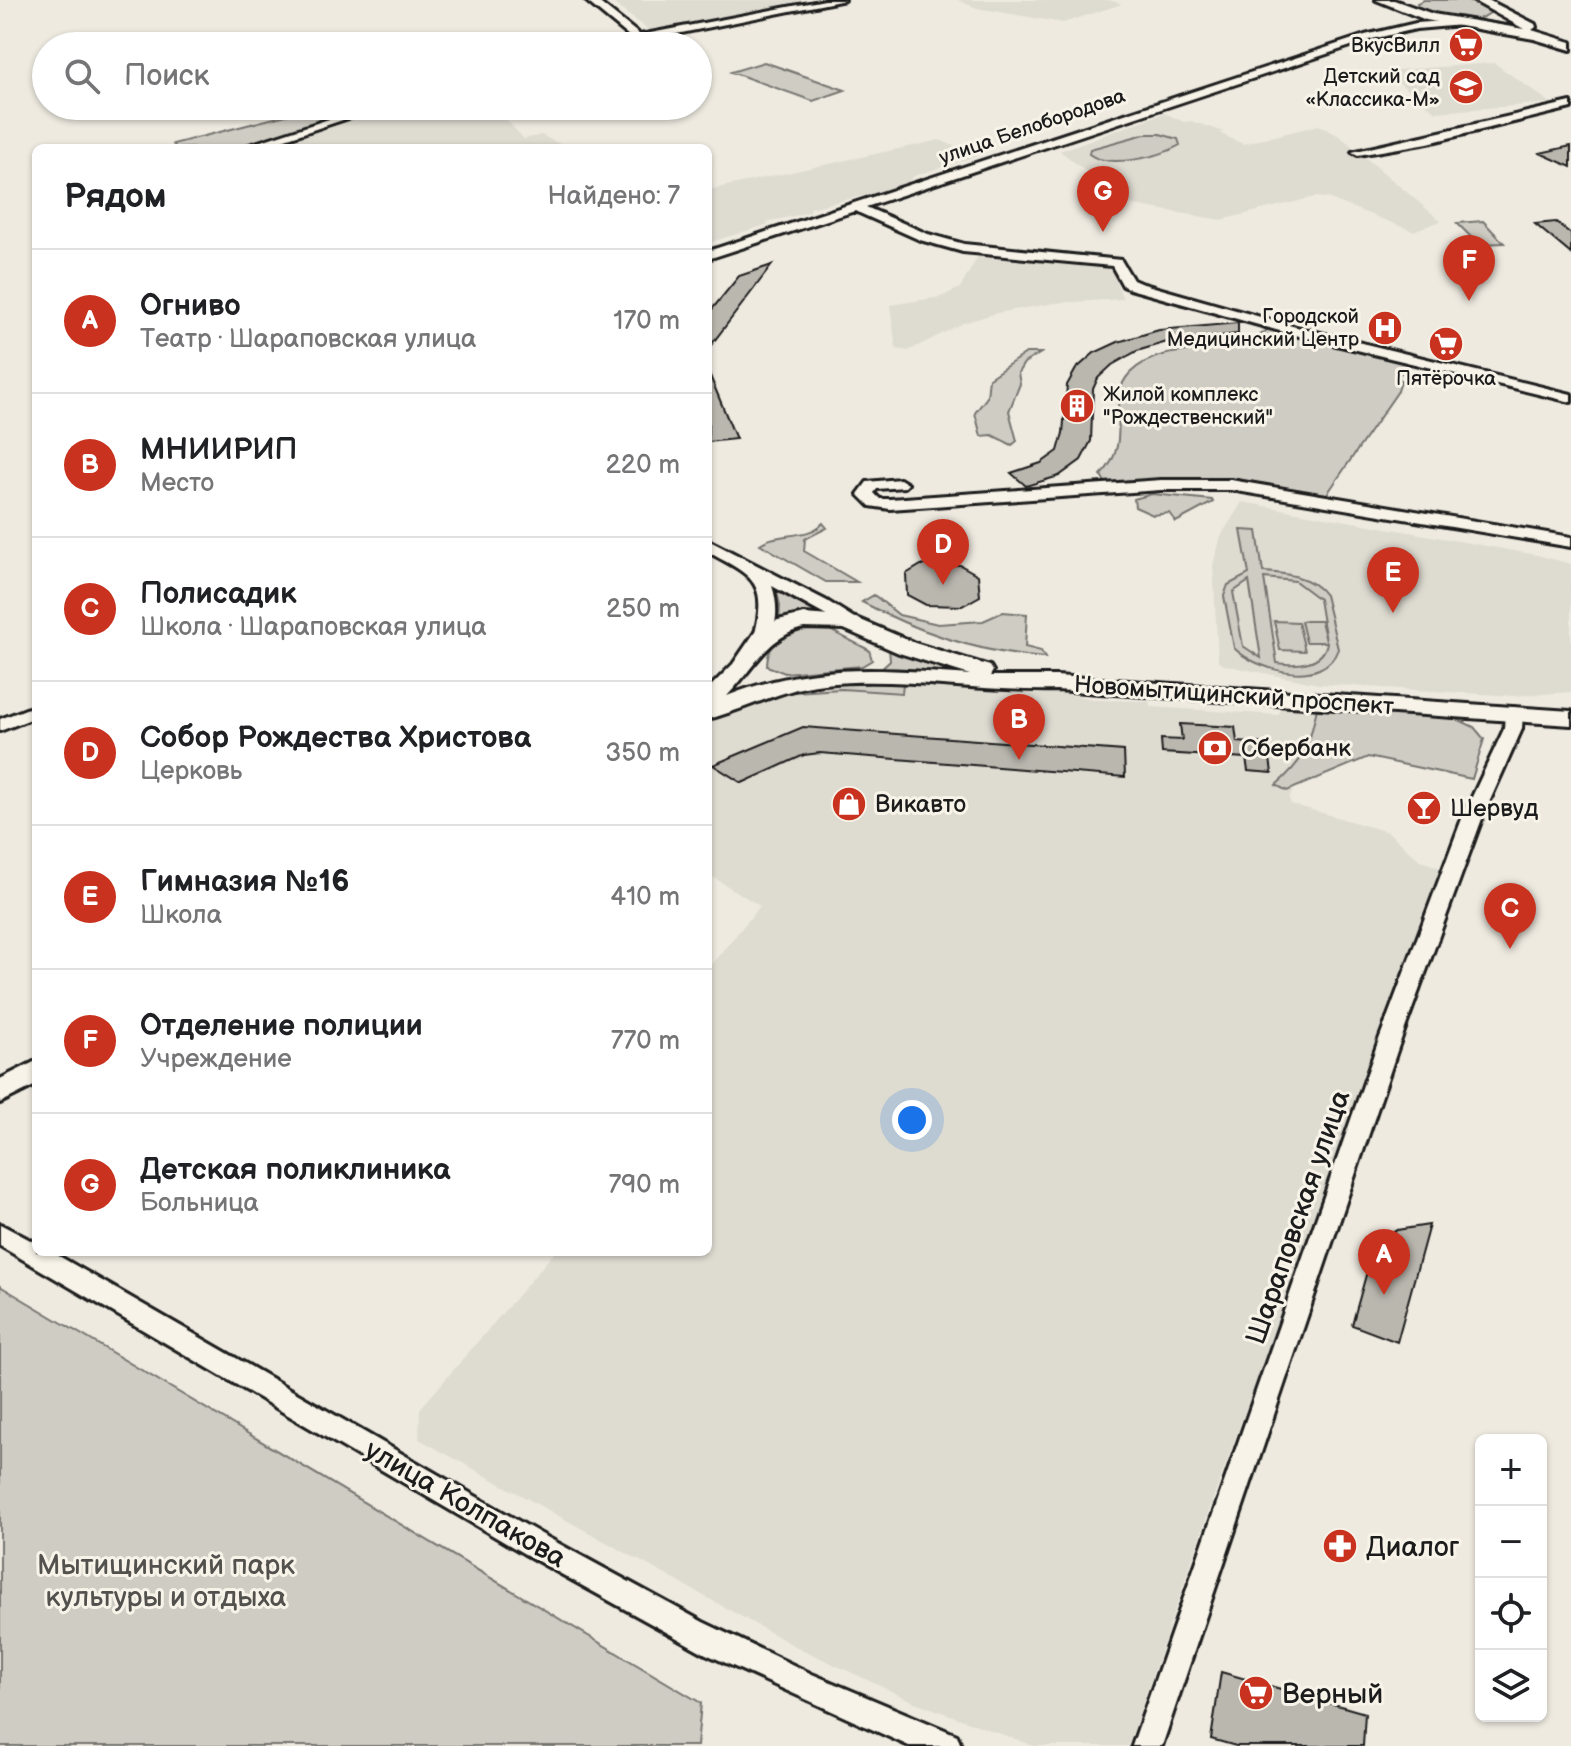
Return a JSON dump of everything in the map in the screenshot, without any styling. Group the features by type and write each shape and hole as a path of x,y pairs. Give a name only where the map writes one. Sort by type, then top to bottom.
{"main road":[{"path":"1382,0 1412,5 1459,23 1571,44"},
{"path":"1478,0 1571,44"},
{"path":"1459,23 1491,20 1500,15 1497,8"},
{"path":"712,697 760,643 786,625 826,620 865,630 973,668 1052,683"},
{"path":"858,675 880,663 883,649 865,630"},
{"path":"760,643 765,669 797,681"},
{"name":"Новомытищинский проспект","path":"712,710 760,691 797,681 858,675 1012,684 1052,683 1571,718"},
{"name":"Новомытищинский проспект","path":"1514,712 1571,708"},
{"path":"0,1092 32,1074"}],"street":[{"path":"590,0 630,32"},
{"path":"669,32 840,0"},
{"path":"1369,37 1385,29 1412,5"},
{"path":"1369,37 1416,26 1459,23"},
{"name":"улица Белобородова","path":"712,254 1369,37"},
{"path":"1358,152 1428,140 1571,105"},
{"path":"259,144 335,120"},
{"path":"857,207 924,237 954,246 1112,261 1120,264 1128,283 1135,286 1305,333 1571,398"},
{"path":"900,484 872,485 866,494 876,503 890,504 1161,485 1231,485 1571,542"},
{"path":"712,547 756,573 795,589 865,630"},
{"path":"756,573 768,599 760,643"},
{"path":"0,726 32,712"},
{"name":"Шараповская улица","path":"1147,1746 1388,1045 1473,816 1513,729 1514,712"},
{"name":"улица Колпакова","path":"0,1234 32,1253"},
{"name":"улица Колпакова","path":"38,1256 533,1544 714,1643 831,1698 946,1746"}],"shaded area":[{"path":"609,0 818,0 651,32"},
{"path":"957,0 1109,0 1122,4 1063,23 977,8"},
{"name":"Детский сад «Классика-М»","path":"1494,63 1551,103 1436,112 1384,71"},
{"path":"1164,113 1184,122 1191,121 1224,132 1219,133 1243,144 1319,125 1341,137 1441,221 1413,231 1327,198 1315,197 1221,220 1134,205 1127,203 1060,151"},
{"path":"349,120 507,120 524,139 541,135 560,144 273,144"},
{"path":"940,140 977,156 914,176 908,182 888,190 810,208 811,211 767,222 769,224 712,242 712,189"},
{"path":"980,253 1110,266 1123,299 1055,303 997,313 963,323 908,351 896,349 890,305 941,297 960,288"},
{"path":"1242,502 1537,555 1571,564 1571,692 1514,696 1319,684 1224,665 1218,661 1213,565 1221,536"},
{"path":"864,683 1061,693 1099,700 1149,701 1151,707 1278,715 1283,706 1321,709 1318,748 1289,798 1291,804 1388,832 1421,861 1443,869 1213,1499 1128,1746 1034,1746 912,1701 795,1646 419,1439 420,1409 552,1256 712,1256 712,964 760,906 712,876 712,720 764,698 821,685"}],"green space":[{"path":"1424,0 1467,0 1489,9 1490,13 1473,20 1445,18 1419,10 1417,3"},
{"path":"764,62 845,90 813,101 731,72"},
{"path":"266,120 322,120 247,144 173,144"},
{"path":"1145,134 1178,139 1180,145 1134,160 1108,161 1089,154 1090,149"},
{"path":"1483,221 1504,243 1478,244 1457,223"},
{"path":"1269,328 1410,364 1398,376 1401,381 1398,391 1327,494 1219,480 1107,486 1101,475 1111,462 1116,448 1119,396 1122,384 1130,373 1162,355 1239,344"},
{"path":"1026,353 1041,353 1024,363 1018,373 1020,384 1009,411 1017,441 1012,445 992,435 981,436 975,413 987,397 989,378"},
{"path":"1152,494 1213,502 1176,522 1169,513 1153,515 1135,507 1134,499"},
{"path":"823,523 827,528 805,539 804,551 857,582 826,582 760,544 802,534"},
{"path":"1241,530 1257,531 1263,572 1305,580 1325,595 1338,649 1330,661 1319,669 1289,672 1258,663 1234,648 1224,596 1228,585 1249,574","holes":["1264,578 1295,581 1319,599 1326,641 1321,621 1301,621 1306,642 1327,642 1325,650 1315,660 1300,664 1277,663","1249,581 1261,658 1243,646 1233,592"]},
{"path":"776,587 828,616 805,616 779,622"},
{"path":"874,595 899,615 938,624 983,621 1003,612 1027,614 1025,647 1041,651 1045,658 997,652 928,632 862,602"},
{"path":"1274,621 1298,622 1305,651 1280,650"},
{"path":"824,627 869,650 872,660 862,666 785,673 767,666 768,655 778,640 795,631"},
{"path":"889,648 988,676 878,672 890,661"},
{"path":"903,683 902,693 842,689 778,693 821,685"},
{"path":"1317,708 1457,719 1474,727 1484,739 1472,779 1368,757 1287,791 1276,785 1305,751"},
{"name":"Мытищинский парк культуры и отдыха","path":"0,1286 701,1703 697,1746 0,1746"}],"building":[{"path":"1571,146 1571,167 1540,153"},
{"path":"1556,222 1571,234 1571,254 1535,224"},
{"path":"772,265 712,344 712,309 739,276"},
{"name":"Жилой комплекс \"Рождественский\"","path":"1238,323 1238,334 1167,342 1137,351 1112,365 1098,378 1093,389 1091,441 1081,460 1059,476 1026,486 1011,473 1041,463 1058,451 1063,433 1067,385 1076,369 1094,353 1159,330"},
{"path":"712,381 736,439 712,442"},
{"path":"921,565 960,565 978,575 980,596 962,606 926,605 907,595 906,574"},
{"name":"Сбербанк","path":"1180,724 1235,727 1237,742 1268,744 1272,773 1248,771 1246,758 1162,753 1161,739 1182,740"},
{"path":"803,727 1124,751 1125,777 820,753 804,755 742,783 713,765"},
{"path":"1429,1225 1397,1342 1352,1325 1373,1250 1380,1252 1385,1236 1397,1230"},
{"name":"Верный","path":"1221,1672 1365,1713 1363,1746 1236,1746 1211,1739"}],"place":[{"name":"ВкусВилл","path":"1466,45"},
{"name":"Детский сад «Классика-М»","path":"1466,87"},
{"name":"Детская поликлиника","path":"1103,232"},
{"name":"Отделение полиции","path":"1469,301"},
{"name":"Городской Медицинский Центр","path":"1385,328"},
{"name":"Пятёрочка","path":"1446,344"},
{"name":"Жилой комплекс \"Рождественский\"","path":"1077,406"},
{"name":"Собор Рождества Христова","path":"943,585"},
{"name":"Гимназия №16","path":"1393,613"},
{"name":"Сбербанк","path":"1215,748"},
{"name":"МНИИРИП","path":"1019,760"},
{"name":"Викавто","path":"849,804"},
{"name":"Шервуд","path":"1424,808"},
{"name":"Полисадик","path":"1510,949"},
{"name":"Огниво","path":"1384,1295"},
{"name":"Диалог","path":"1340,1546"},
{"name":"Верный","path":"1256,1693"}]}
